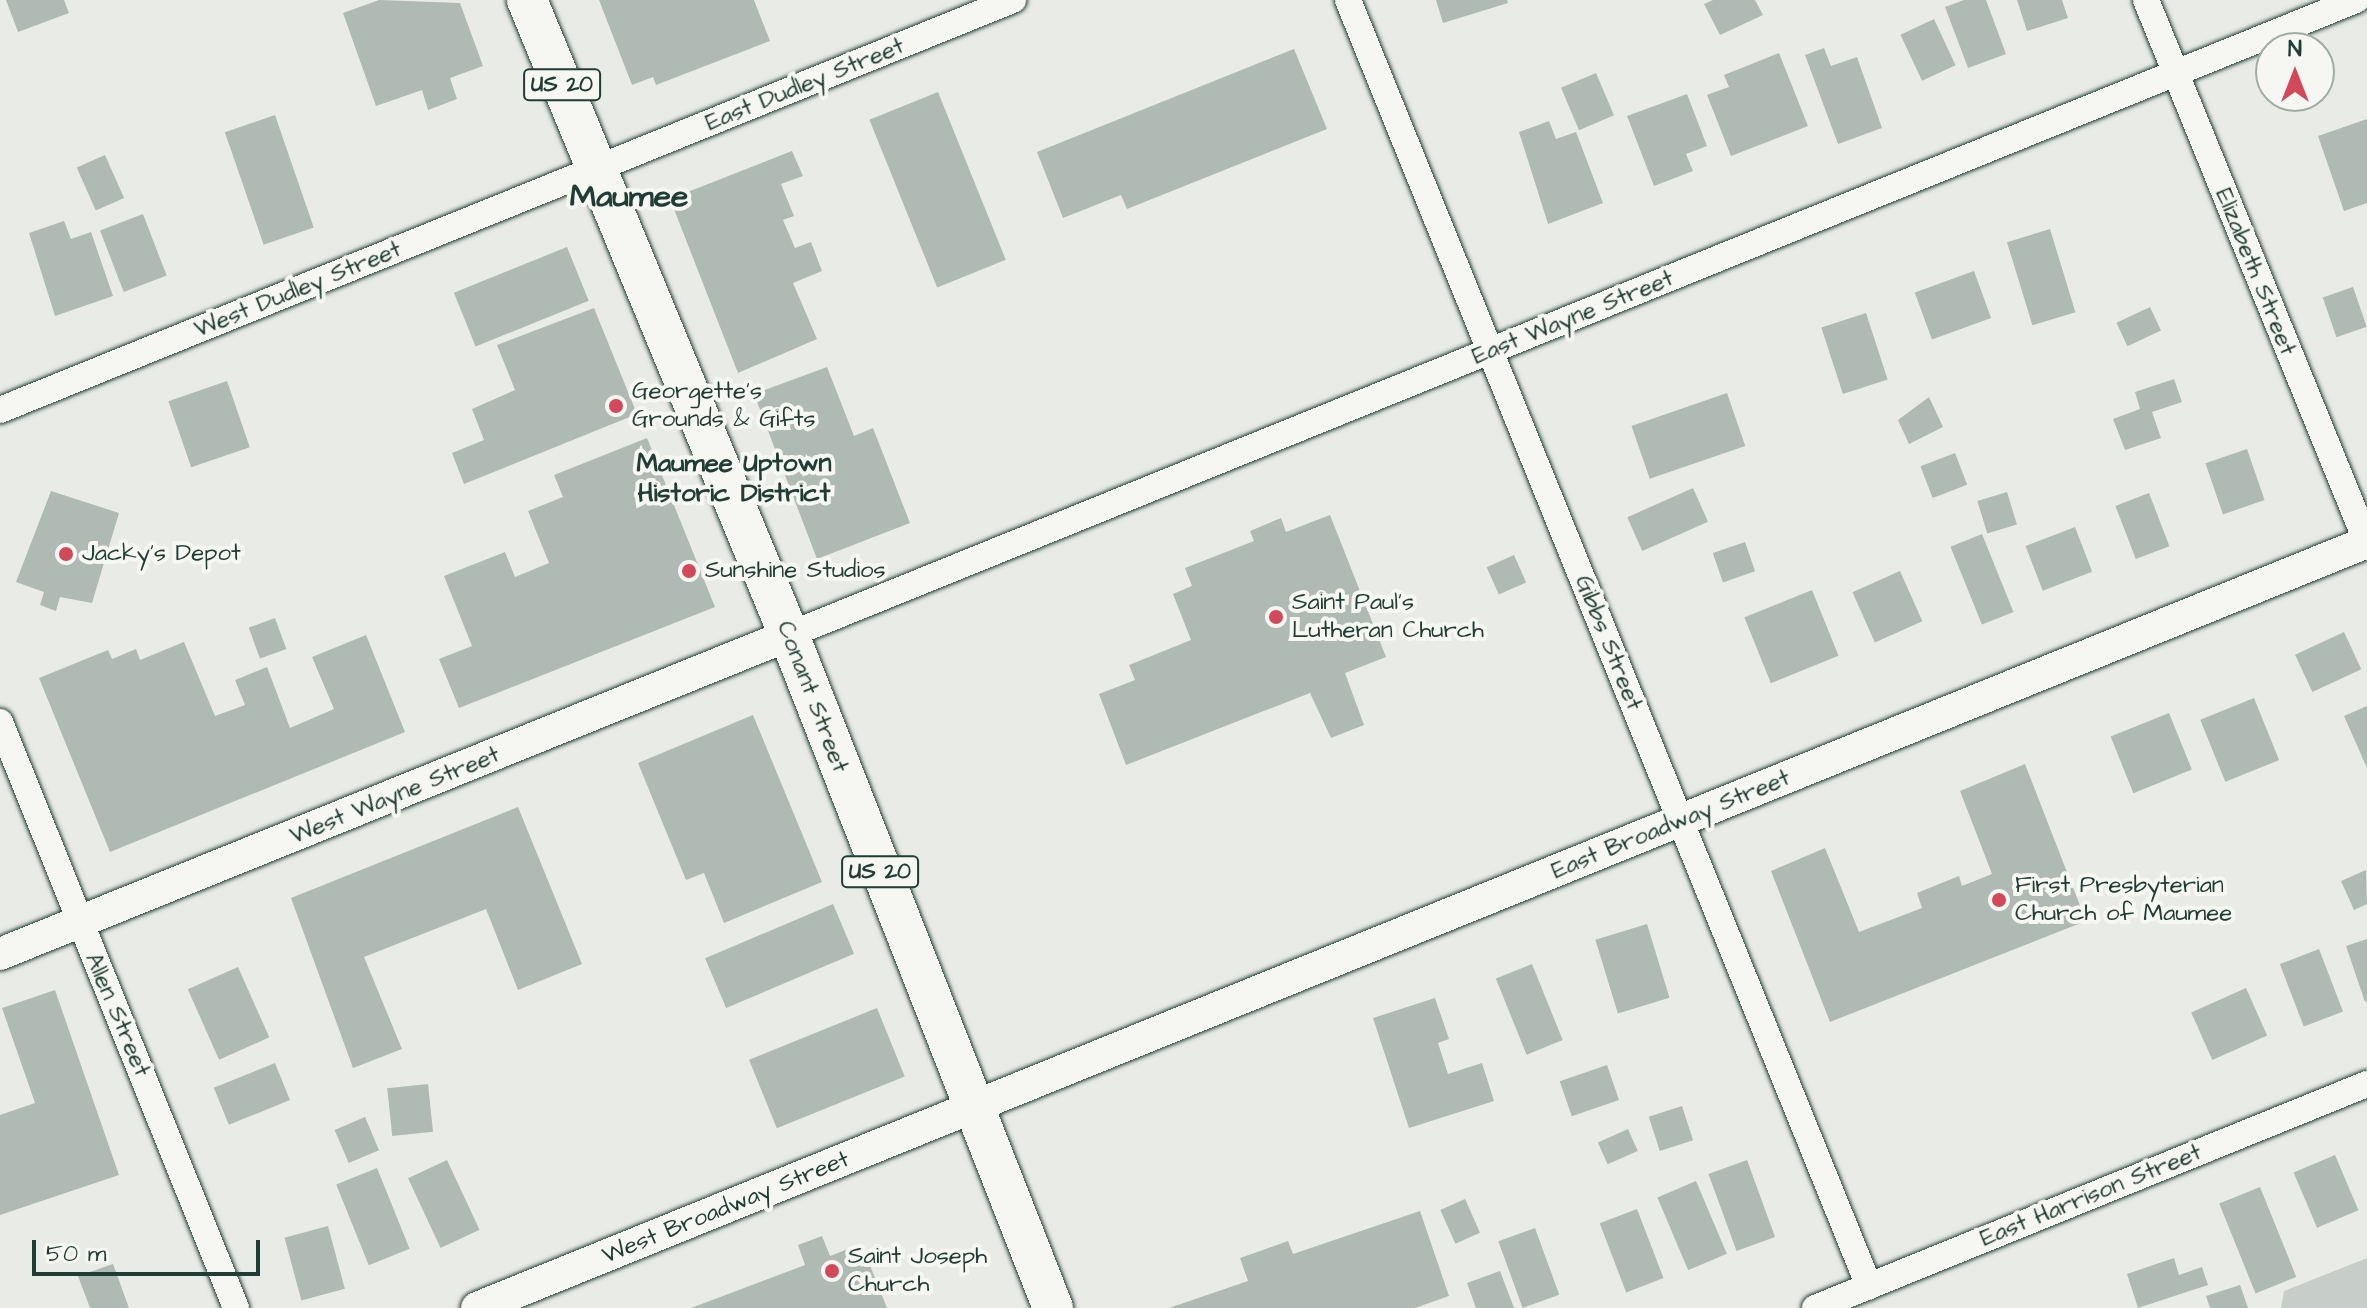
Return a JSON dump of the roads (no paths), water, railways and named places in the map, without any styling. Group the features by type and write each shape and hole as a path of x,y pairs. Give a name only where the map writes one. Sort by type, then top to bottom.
{"main road":[{"name":"Conant Street","path":"527,0 789,635 1053,1308"}],"street":[{"name":"East Dudley Street","path":"597,171 1013,0"},
{"name":"Gibbs Street","path":"1348,0 1869,1286"},
{"name":"Elizabeth Street","path":"2146,0 2367,543"},
{"name":"East Wayne Street","path":"789,635 2356,0"},
{"name":"West Dudley Street","path":"0,410 597,171"},
{"name":"East Broadway Street","path":"975,1108 2367,543"},
{"name":"West Wayne Street","path":"0,954 789,635"},
{"name":"Allen Street","path":"0,722 236,1308"},
{"name":"East Harrison Street","path":"1815,1308 2367,1084"},
{"name":"West Broadway Street","path":"477,1308 975,1108"}],"place":[{"name":"Georgette's Grounds & Gifts","path":"616,406"},
{"name":"Jacky's Depot","path":"66,554"},
{"name":"Sunshine Studios","path":"689,571"},
{"name":"Saint Paul's Lutheran Church","path":"1276,617"},
{"name":"First Presbyterian Church of Maumee","path":"1999,900"},
{"name":"Saint Joseph Church","path":"832,1271"}],"district":[{"name":"Maumee","path":"629,197"},
{"name":"Maumee Uptown Historic District","path":"734,479"}]}
